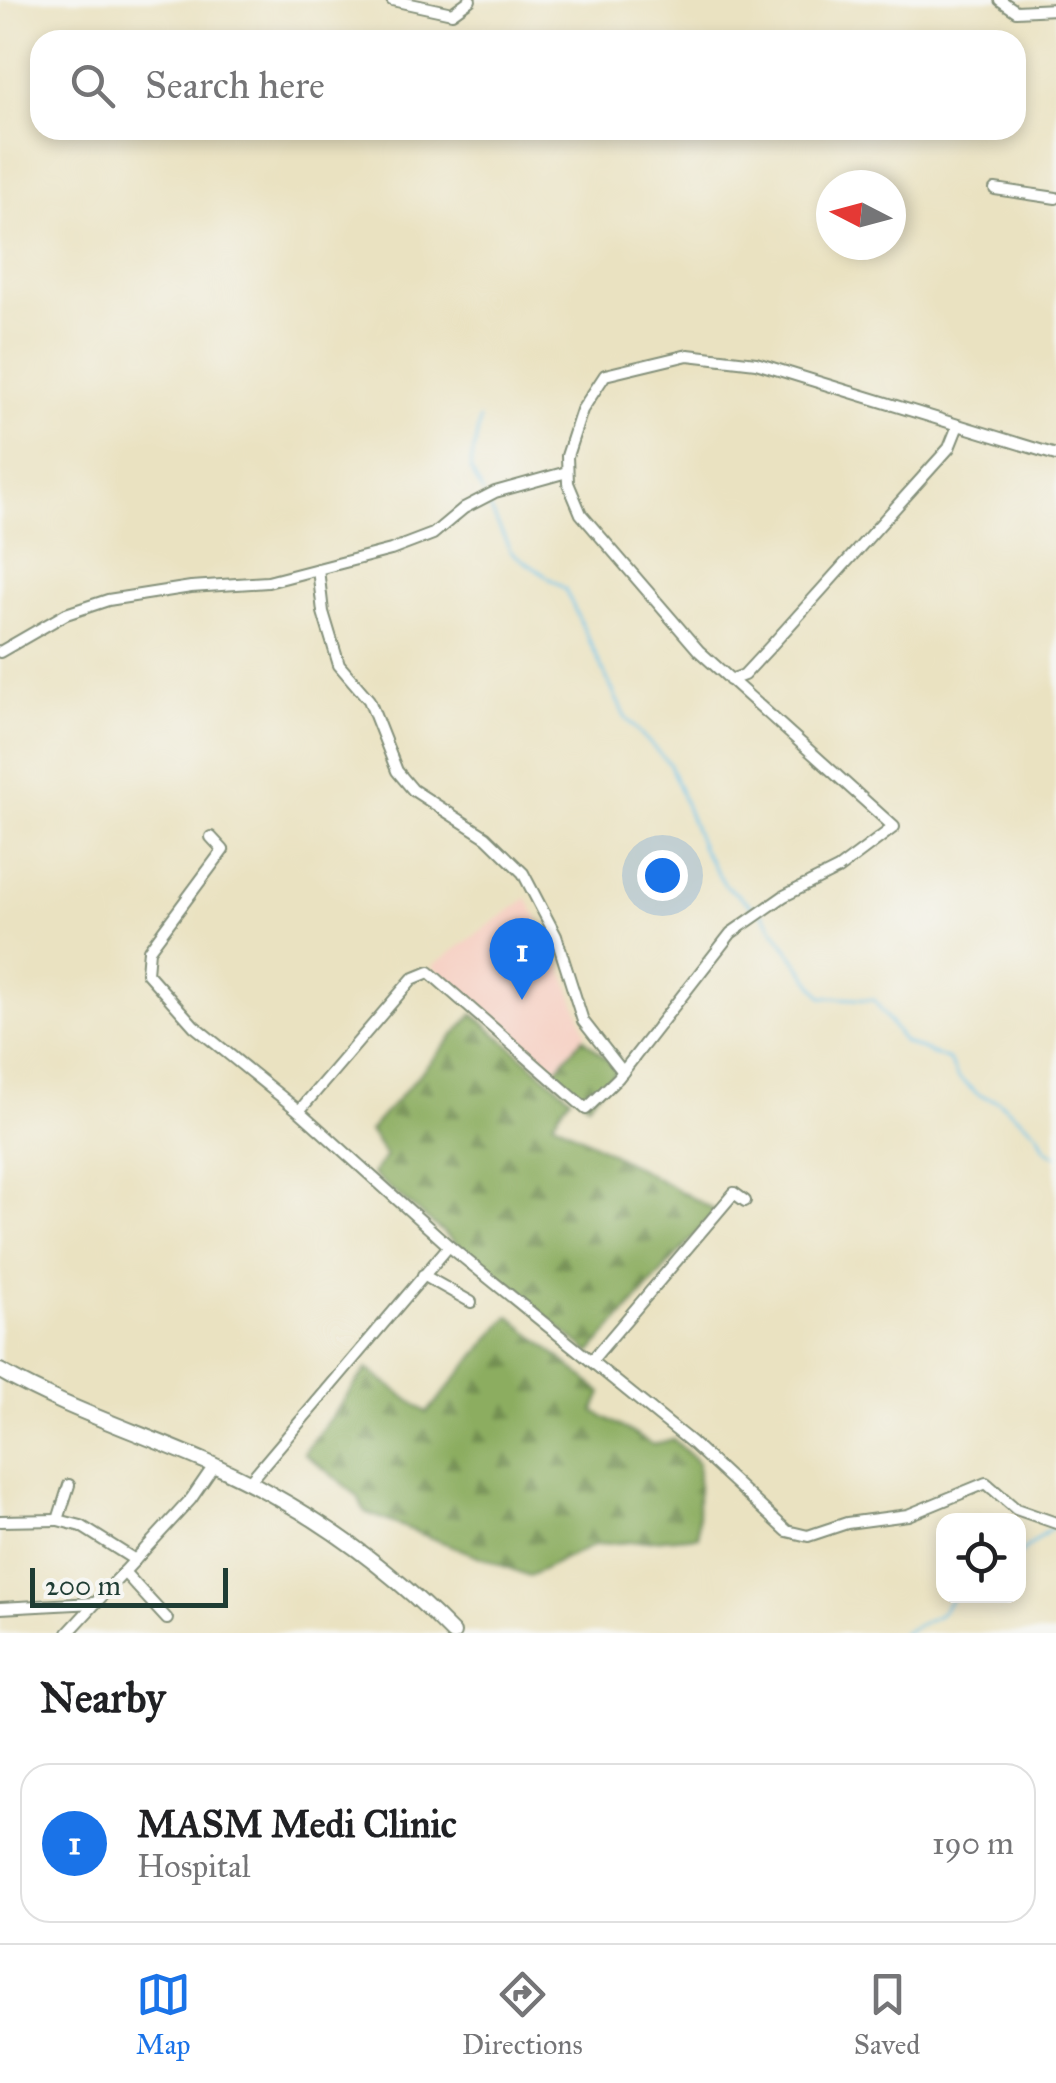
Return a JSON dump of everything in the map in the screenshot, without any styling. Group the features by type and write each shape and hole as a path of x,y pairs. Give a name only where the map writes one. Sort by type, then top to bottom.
{"highway":[{"path":"0,1371 96,1420 248,1482 343,1538 453,1633"}],"street":[{"path":"392,0 452,14 470,0"},
{"path":"1000,0 1016,11 1056,9"},
{"path":"996,189 1056,198"},
{"path":"300,1111 412,979 426,972 439,977 586,1109 623,1072 731,933 784,896 838,869 894,827 679,630 582,514 566,472 572,434 600,381 613,370 676,356 762,364 957,428 1056,455"},
{"path":"730,680 744,675 788,629 950,448 957,428"},
{"path":"0,652 66,614 108,600 191,586 257,584 419,540 495,492 566,472"},
{"path":"318,569 323,612 339,664 345,676 369,700 397,771 413,790 486,837 523,873 556,936 584,1021 623,1072"},
{"path":"211,837 222,850 149,950 147,973 194,1026 300,1111 449,1246 592,1359 794,1534 808,1536 847,1523 933,1508 986,1484 1016,1509 1056,1523"},
{"path":"592,1359 734,1193 744,1201"},
{"path":"248,1482 449,1246"},
{"path":"423,1275 471,1302"},
{"path":"68,1633 192,1498 213,1467"},
{"path":"58,1520 69,1485"},
{"path":"0,1521 58,1520 81,1526 135,1560"},
{"path":"124,1572 167,1619"},
{"path":"0,1608 95,1603"}],"shaded area":[{"path":"527,898 562,967 586,1033 551,1072 432,966"}],"green space":[{"path":"473,1014 570,1097 553,1121 716,1211 590,1353 372,1174 386,1156 369,1131"},
{"path":"583,1038 618,1069 588,1104 553,1073"},
{"path":"509,1316 602,1393 594,1411 653,1445 673,1439 698,1463 698,1536 594,1545 529,1576 365,1512 358,1496 304,1453 367,1369 427,1413"}],"waterway":[{"path":"480,419 470,469 483,493"},
{"path":"486,500 511,552 565,589 625,717 670,765 702,848 725,885 756,909"},
{"path":"762,913 822,997 874,1000 904,1042 949,1060 957,1077 979,1095 998,1101 1038,1133 1045,1149 1056,1156"},
{"path":"1026,1549 1055,1525"},
{"path":"902,1633 939,1615 948,1603"}],"place":[{"name":"MASM Medi Clinic","path":"522,1000"}]}
